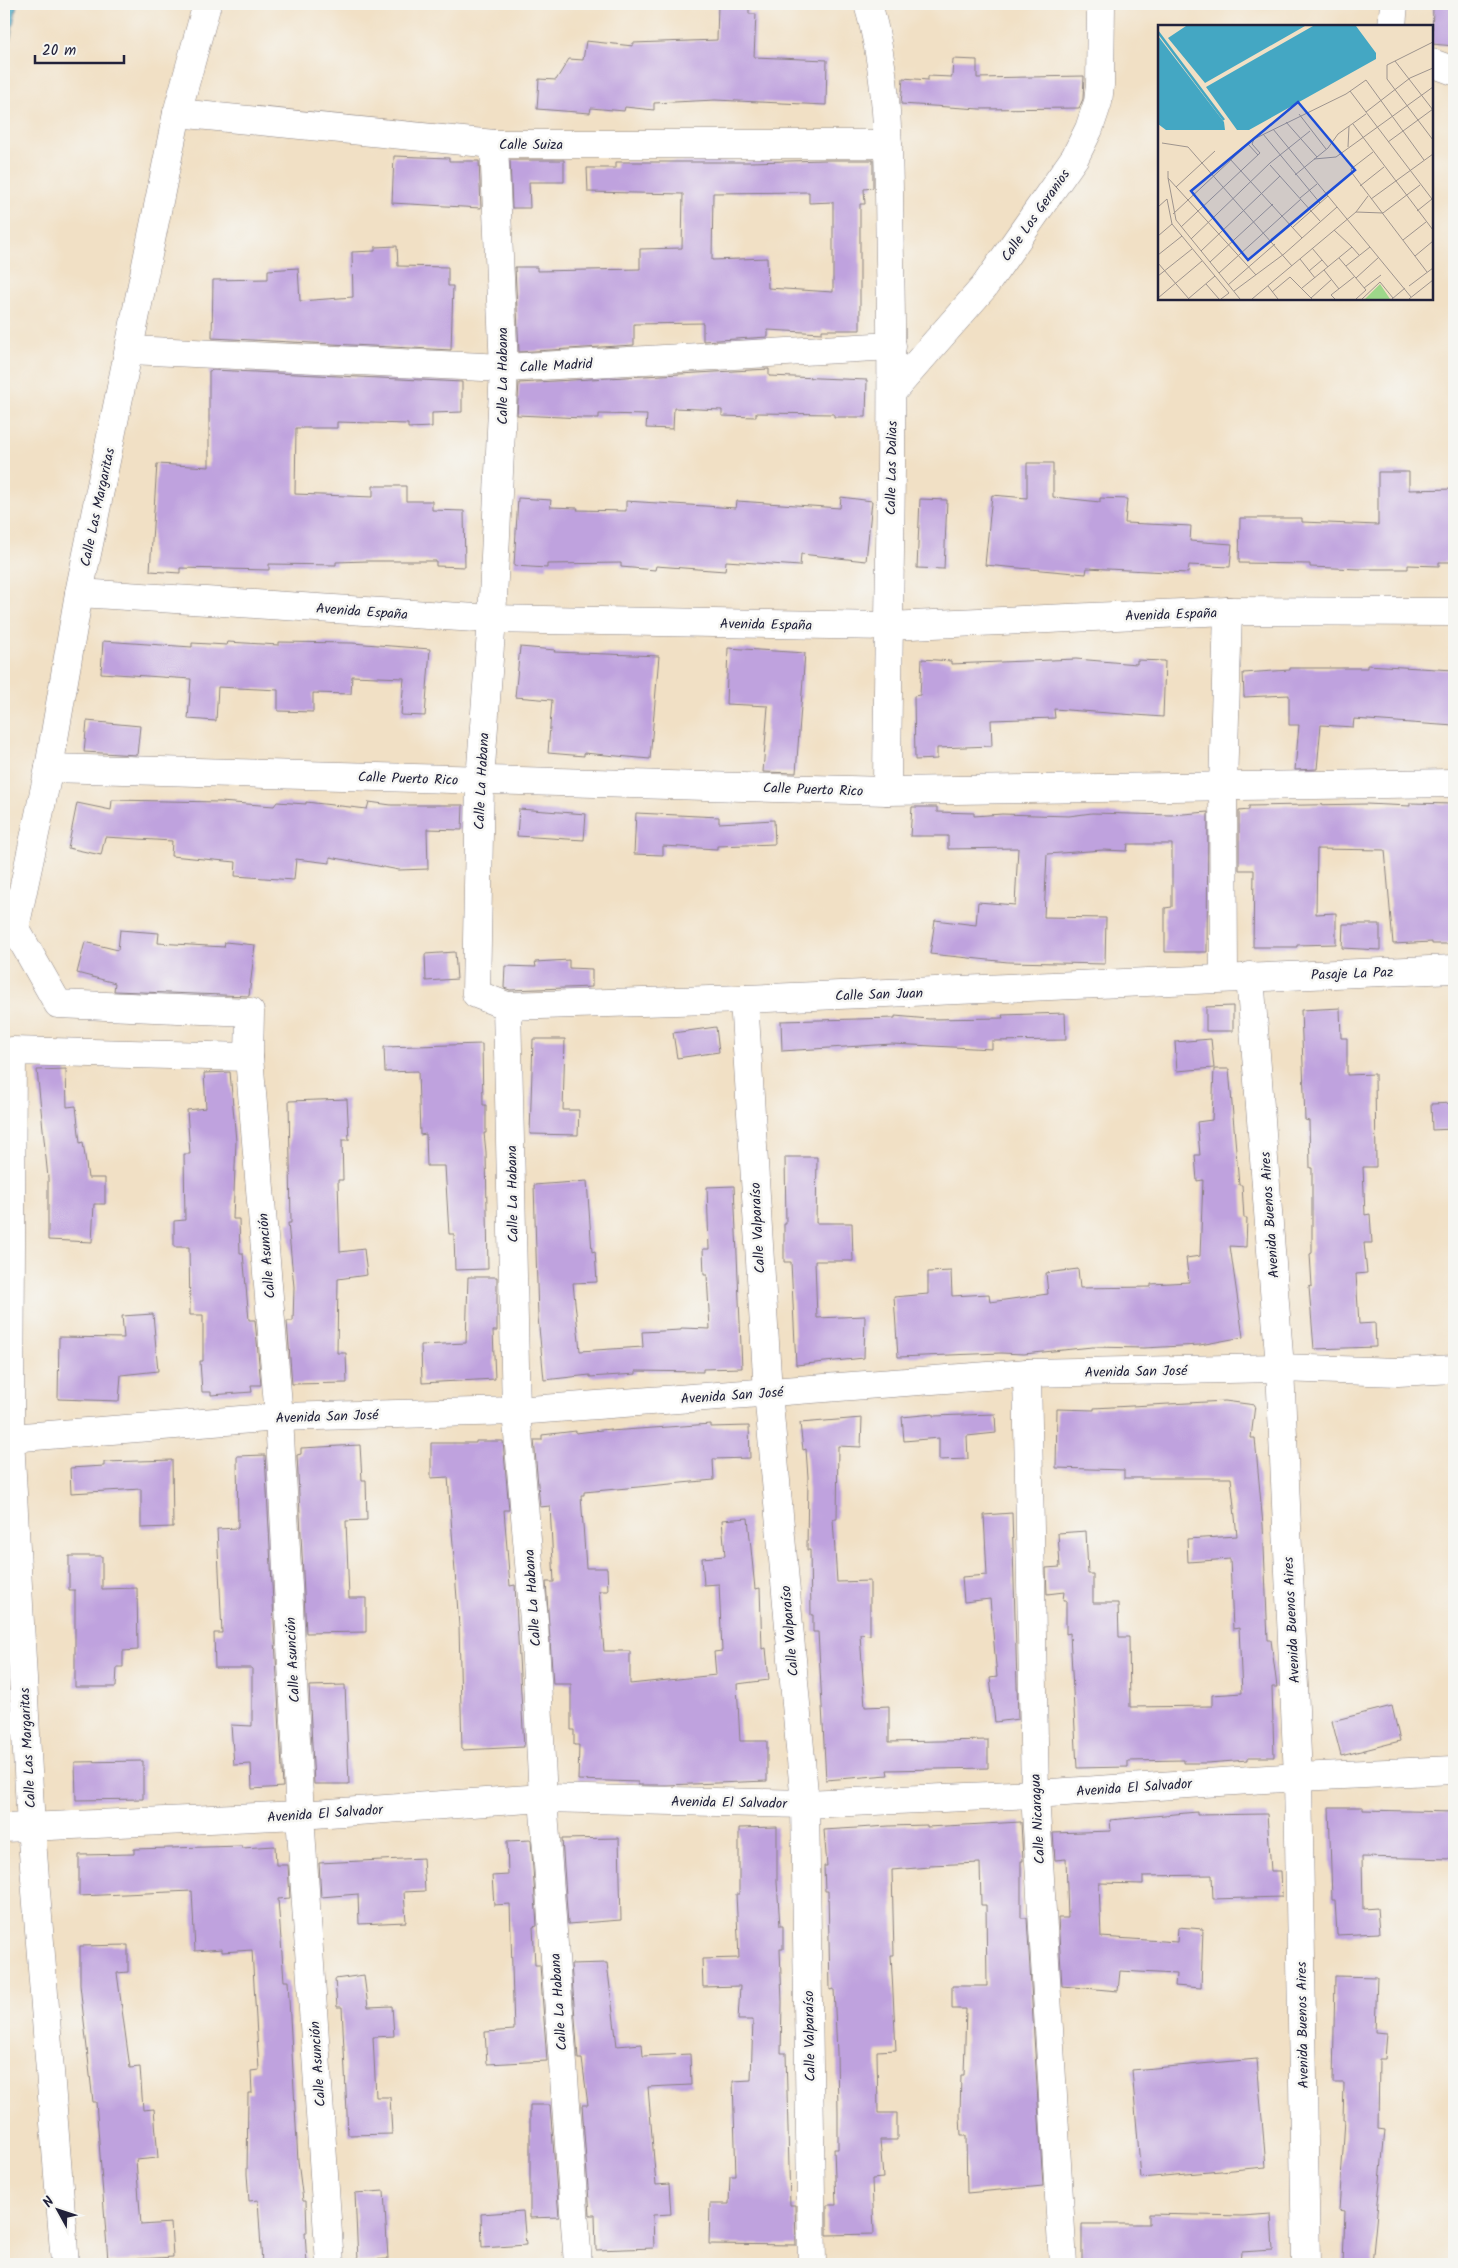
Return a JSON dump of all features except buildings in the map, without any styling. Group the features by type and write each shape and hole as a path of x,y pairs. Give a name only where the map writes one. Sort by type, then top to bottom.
{"street":[{"name":"Calle Las Margaritas","path":"58,1004 15,928 49,768 79,593 177,113 207,4"},
{"name":"Calle Las Dalias","path":"868,4 882,66 888,144 892,392 887,791"},
{"name":"Calle Los Geranios","path":"892,392 984,287 1075,157 1089,129 1098,102 1100,85 1100,4"},
{"path":"1392,25 1394,4"},
{"path":"1433,63 1454,71"},
{"name":"Calle Suiza","path":"177,113 494,144 888,144"},
{"name":"Calle La Habana","path":"494,144 504,368 492,619 480,780 476,994 507,1006 516,1411 534,1621 543,1798 578,2264"},
{"name":"Calle Madrid","path":"130,350 504,368 892,346"},
{"name":"Avenida España","path":"79,593 492,619 888,626 1228,611 1454,612"},
{"name":"Avenida Buenos Aires","path":"1228,611 1223,787 1237,977 1280,1368 1298,1777 1306,2264"},
{"name":"Calle Puerto Rico","path":"49,768 887,791 1454,783"},
{"name":"Pasaje La Paz","path":"1237,977 1454,969"},
{"name":"Calle San Juan","path":"507,1006 744,999 1237,977"},
{"name":"Calle Valparaíso","path":"744,999 768,1392 805,1804 812,2264"},
{"name":"Calle Asunción","path":"58,1004 250,1012 250,1056 279,1417 300,1815 330,2264"},
{"name":"Calle Las Margaritas","path":"65,2264 31,1827 10,1438 12,1051 250,1056"},
{"name":"Avenida San José","path":"10,1438 279,1417 516,1411 1027,1373 1280,1368 1398,1372 1454,1369"},
{"name":"Calle Nicaragua","path":"1027,1373 1035,1794 1063,2264"},
{"name":"Avenida El Salvador","path":"4,1828 300,1815 543,1798 805,1804 1035,1794 1298,1777 1454,1770"}],"water":[{"path":"4,4 17,4 4,73"}]}
